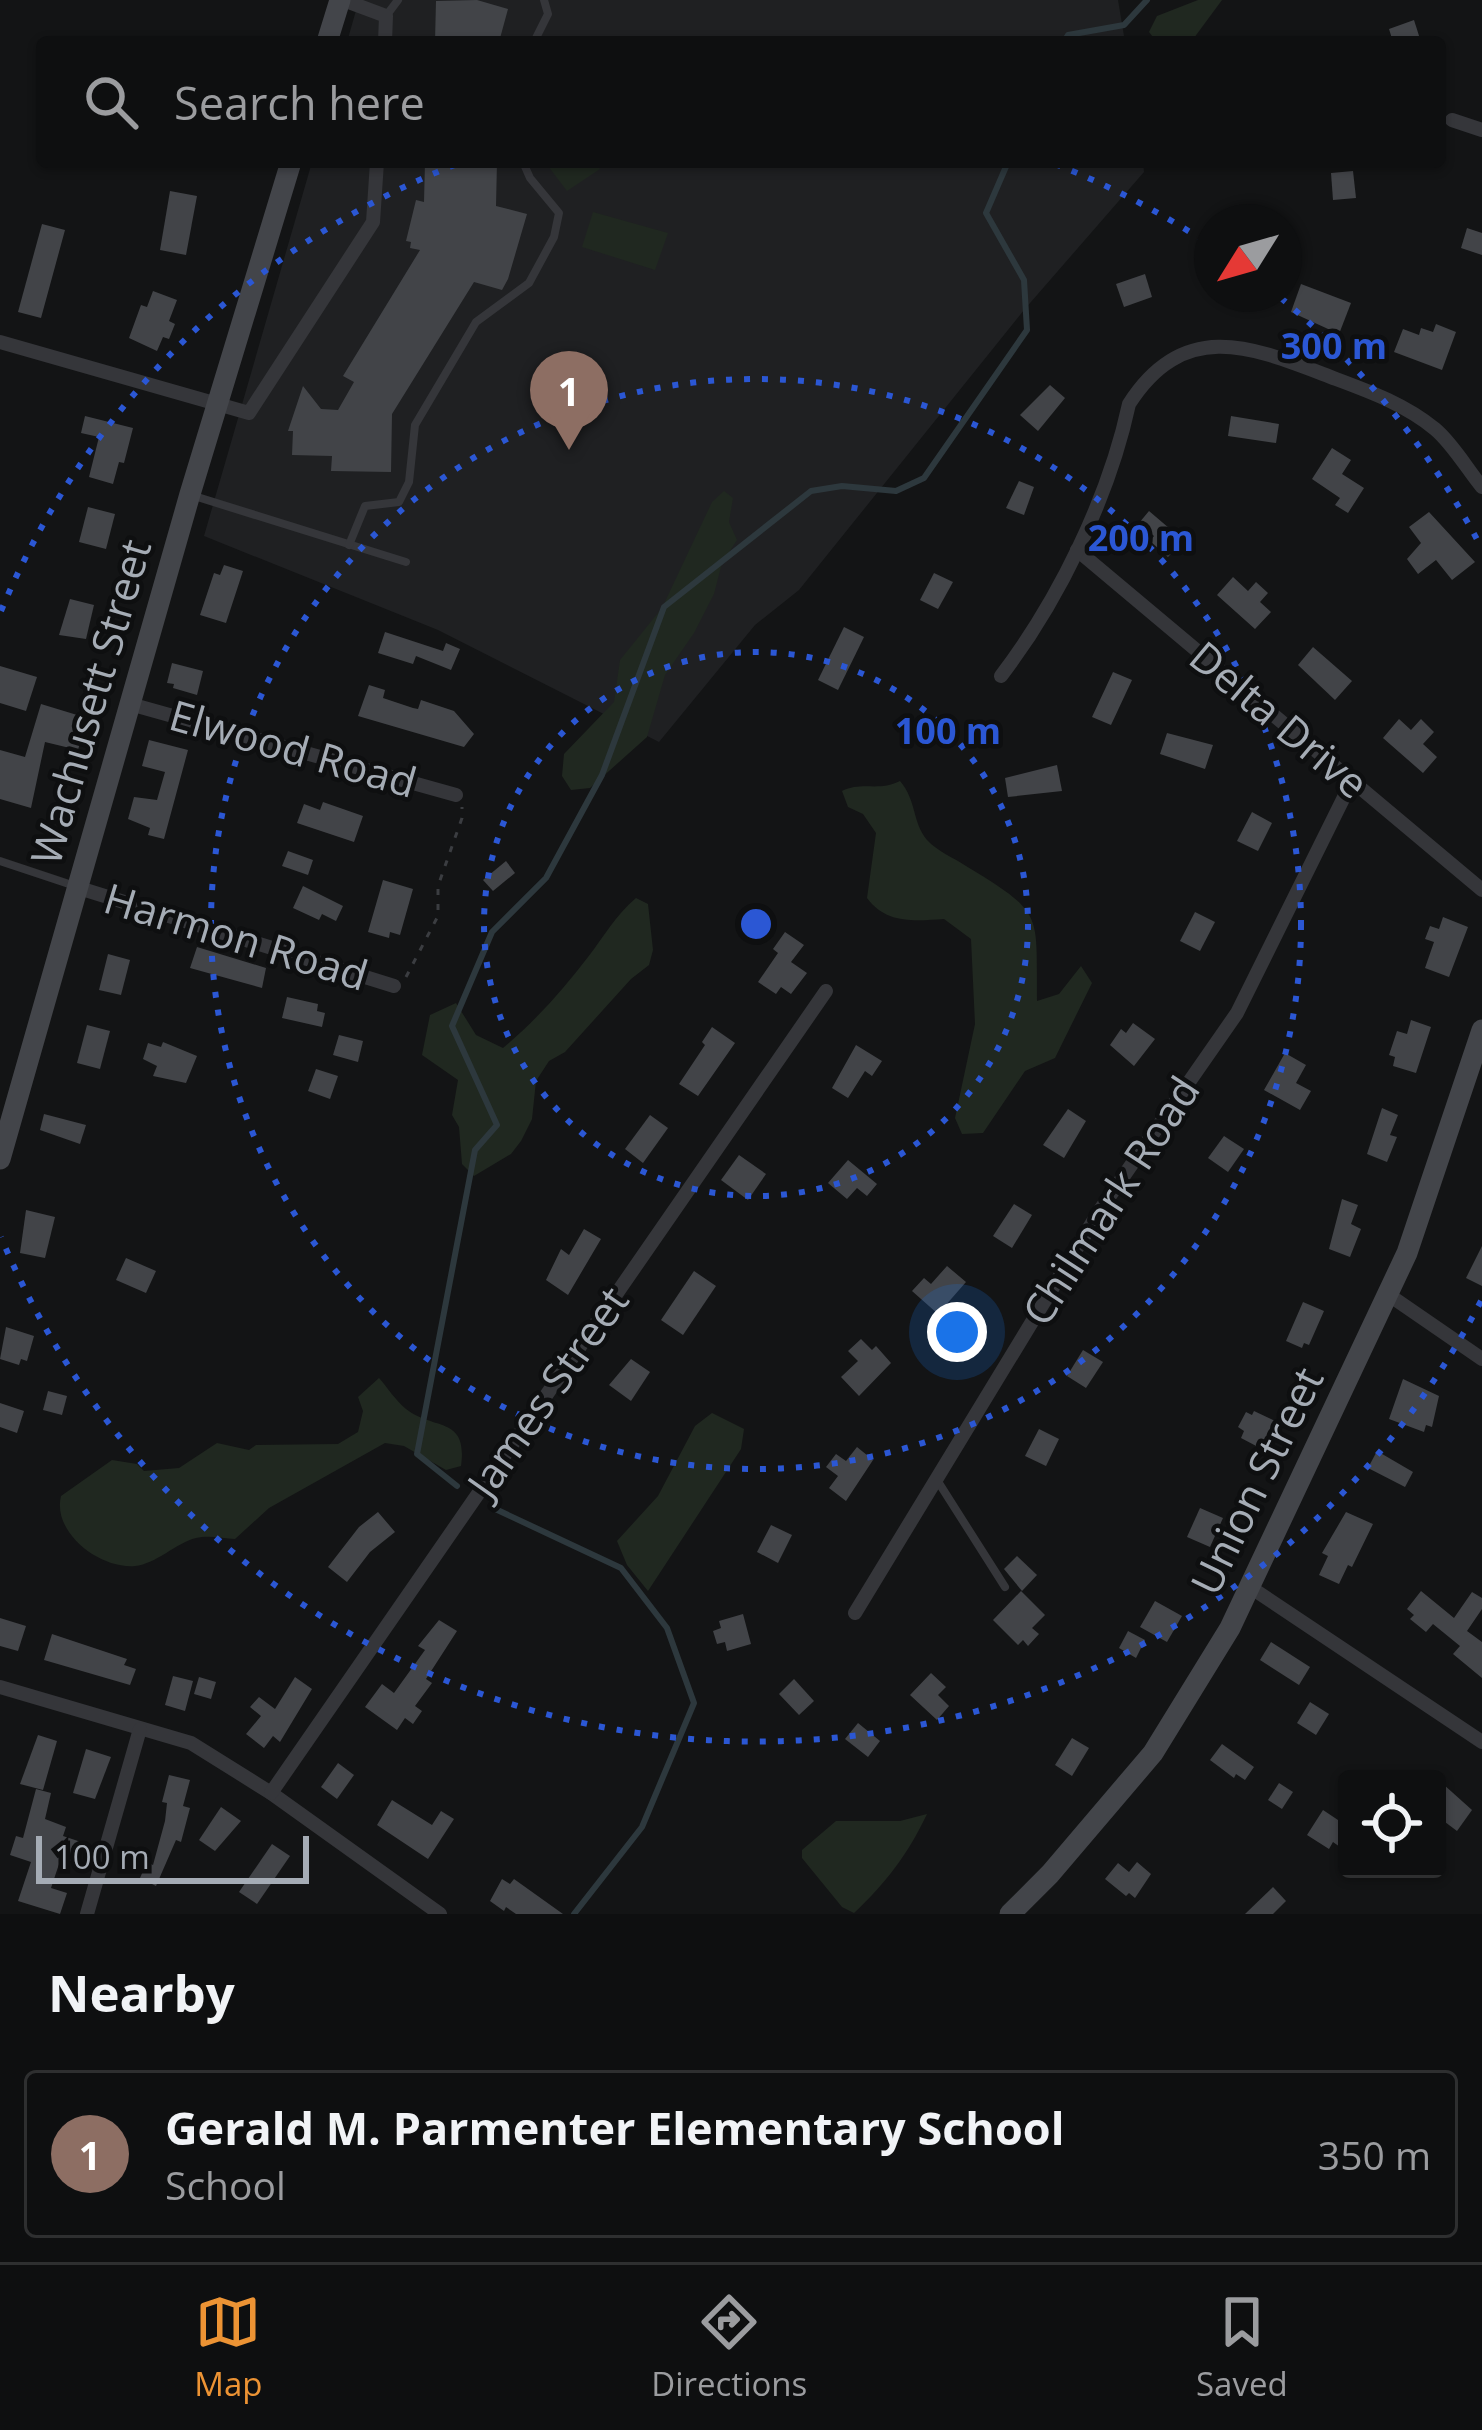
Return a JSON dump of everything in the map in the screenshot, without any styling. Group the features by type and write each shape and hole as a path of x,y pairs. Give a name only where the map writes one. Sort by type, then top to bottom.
{"street":[{"path":"329,36 341,0 386,16 385,36"},
{"path":"1452,121 1482,130"},
{"name":"Wachusett Street","path":"0,1159 190,494 289,168"},
{"path":"0,342 249,412 373,222 376,168"},
{"path":"1001,676 1042,619 1077,550 1129,404 1160,369 1194,349 1229,345 1258,349 1392,400 1437,431 1482,488"},
{"name":"Delta Drive","path":"1077,550 1482,890"},
{"name":"Elwood Road","path":"130,704 456,794"},
{"name":"Chilmark Road","path":"855,1613 1100,1210 1238,1013 1352,782"},
{"name":"Harmon Road","path":"79,888 394,986"},
{"name":"James Street","path":"271,1793 826,991"},
{"name":"Union Street","path":"1010,1914 1153,1753 1208,1669 1389,1295 1482,1030"},
{"path":"1389,1295 1482,1359"},
{"path":"1250,1587 1482,1742"},
{"path":"0,1688 191,1742 440,1914"},
{"path":"87,1914 140,1729"}],"lane":[{"path":"386,16 398,0"},
{"path":"537,36 548,14 544,0"},
{"path":"349,545 365,506 399,502 409,482 415,425 476,322 529,283 554,237 559,213 526,168"},
{"path":"190,494 406,562"},
{"path":"0,861 79,888"},
{"path":"937,1479 1005,1587"}],"path":[{"path":"394,986 406,976 438,916 438,886 462,818 456,794"}],"shaded area":[{"path":"359,0 1118,0 1124,36 349,36"},
{"path":"1198,0 1222,0 1195,36 1152,36 1149,32 1157,16"},
{"path":"310,168 1144,168 799,590 755,625 659,742 438,630 204,536"},
{"path":"550,168 600,169 567,191"},
{"path":"593,212 668,233 655,270 582,247"},
{"path":"724,491 733,498 729,522 737,540 722,563 714,594 694,633 665,675 647,737 590,788 571,790 562,776 564,754 614,702 620,660 662,608 712,502"},
{"path":"900,781 927,840 1010,895 1031,918 1037,949 1037,1001 1059,994 1081,966 1092,983 1055,1058 1025,1071 983,1133 962,1134 955,1118 975,1024 971,939 944,919 892,917 867,898 876,833 863,814 848,807 842,791"},
{"path":"636,898 648,904 653,950 649,965 565,1052 549,1061 536,1081 532,1119 521,1141 511,1154 474,1176 462,1164 459,1127 452,1115 458,1080 422,1055 430,1015 456,1003 476,1035 503,1048 559,993"},
{"path":"379,1378 406,1409 454,1432 462,1450 461,1466 446,1470 404,1446 385,1443 269,1508 235,1539 196,1538 135,1566 93,1555 64,1523 61,1496 112,1460 137,1464 144,1471 179,1468 217,1443 249,1450 256,1445 338,1444 358,1432 363,1411 358,1397"},
{"path":"712,1413 744,1429 741,1449 648,1591 627,1565 617,1541 658,1496 695,1426"},
{"path":"927,1814 895,1867 854,1913 842,1907 802,1858 802,1850 836,1821 900,1821"}],"building":[{"path":"477,0 508,9 501,36 435,36 436,1"},
{"path":"1414,20 1419,36 1391,36 1389,29"},
{"path":"425,168 497,168 496,206 527,214 508,279 502,290 474,282 392,414 391,472 331,471 332,456 292,455 293,431 288,431 303,386 321,409 338,410 354,382 343,376 420,250 410,248 411,242 406,241 416,200 424,202"},
{"path":"1353,171 1356,198 1333,200 1331,173"},
{"path":"170,191 197,196 186,255 160,250"},
{"path":"42,224 65,230 41,318 18,312"},
{"path":"1467,228 1482,233 1482,255 1461,248"},
{"path":"1145,274 1152,297 1124,307 1116,284"},
{"path":"1302,284 1351,303 1339,334 1291,312 1302,312"},
{"path":"153,291 177,300 169,321 175,324 157,351 129,338 141,305 147,307"},
{"path":"1436,324 1456,332 1442,370 1394,352 1403,329 1419,335 1421,328 1433,332"},
{"path":"1050,385 1065,398 1038,431 1020,415"},
{"path":"85,416 133,428 113,484 89,477 99,437 81,433"},
{"path":"1231,416 1279,424 1276,443 1228,436"},
{"path":"1332,448 1351,460 1342,474 1364,488 1348,513 1335,505 1340,498 1312,479"},
{"path":"1019,481 1034,487 1024,515 1006,508"},
{"path":"88,507 115,514 106,549 79,542"},
{"path":"1149,511 1183,540 1168,557 1139,523"},
{"path":"1429,512 1475,562 1452,580 1436,560 1418,574 1407,559 1421,543 1409,527"},
{"path":"224,565 243,571 226,623 200,615 214,573 220,575"},
{"path":"934,573 953,582 938,609 920,600"},
{"path":"1233,577 1248,591 1256,582 1268,593 1260,602 1271,612 1255,629 1217,595"},
{"path":"70,599 94,605 86,639 59,635"},
{"path":"844,627 864,637 838,690 818,680"},
{"path":"385,632 443,651 446,643 460,649 451,670 416,656 413,664 378,653"},
{"path":"1313,647 1352,681 1335,700 1298,665"},
{"path":"172,663 203,671 197,695 167,683"},
{"path":"0,666 37,677 26,711 0,703"},
{"path":"1113,672 1132,680 1111,725 1092,717"},
{"path":"369,685 385,690 383,698 413,708 418,709 421,700 454,711 474,734 464,747 358,716"},
{"path":"41,704 87,718 78,750 45,742 31,808 0,799 0,750 25,757"},
{"path":"1399,719 1411,730 1421,719 1434,732 1423,744 1437,757 1423,773 1383,738"},
{"path":"1167,733 1213,745 1205,769 1160,754"},
{"path":"149,740 188,750 164,839 148,835 150,828 128,819 134,797 157,800 165,772 142,766"},
{"path":"1057,765 1062,791 1008,797 1005,778"},
{"path":"323,802 363,816 354,842 297,823 304,804 320,810"},
{"path":"1252,812 1272,823 1258,851 1237,841"},
{"path":"288,851 313,860 308,875 282,866"},
{"path":"506,861 515,873 493,891 483,880"},
{"path":"383,880 413,889 400,935 390,932 389,938 368,932"},
{"path":"303,886 343,906 336,921 322,914 319,920 293,908"},
{"path":"1195,912 1215,922 1200,951 1180,941"},
{"path":"1443,917 1468,927 1449,977 1425,968 1434,942 1425,939 1430,926 1439,929"},
{"path":"785,932 804,945 791,962 807,973 791,994 781,987 776,994 758,982 778,953 773,949"},
{"path":"197,947 266,968 262,988 190,968"},
{"path":"108,954 130,960 121,995 99,990"},
{"path":"287,997 318,1004 317,1011 325,1013 322,1027 282,1018"},
{"path":"1411,1020 1431,1027 1416,1073 1393,1066 1395,1057 1389,1055 1397,1031 1407,1034"},
{"path":"1133,1023 1155,1039 1134,1066 1110,1045 1121,1029 1126,1033"},
{"path":"87,1025 110,1031 100,1069 77,1063"},
{"path":"712,1027 735,1043 698,1096 679,1084"},
{"path":"339,1035 363,1041 358,1062 333,1055"},
{"path":"163,1042 197,1056 186,1083 153,1076 157,1066 143,1059 148,1043 161,1047"},
{"path":"856,1045 882,1061 872,1076 865,1071 848,1098 832,1088"},
{"path":"1285,1053 1306,1065 1296,1083 1311,1091 1300,1110 1264,1090"},
{"path":"316,1069 338,1076 330,1099 308,1091"},
{"path":"1382,1108 1398,1115 1390,1135 1397,1137 1387,1162 1367,1154"},
{"path":"1068,1109 1086,1121 1064,1158 1043,1145"},
{"path":"44,1114 86,1125 80,1144 40,1130"},
{"path":"650,1115 668,1128 643,1163 625,1149"},
{"path":"1224,1136 1244,1149 1228,1172 1208,1158"},
{"path":"739,1155 766,1174 748,1200 721,1180"},
{"path":"848,1160 877,1184 867,1196 857,1188 847,1199 828,1183"},
{"path":"1342,1199 1358,1205 1351,1224 1361,1229 1350,1257 1329,1249"},
{"path":"1014,1204 1032,1215 1012,1248 993,1236"},
{"path":"26,1210 55,1217 45,1258 20,1253"},
{"path":"584,1229 601,1239 568,1295 546,1280 561,1249 569,1255"},
{"path":"1482,1246 1482,1286 1466,1278"},
{"path":"126,1258 156,1271 146,1293 116,1280"},
{"path":"947,1266 966,1282 938,1314 912,1291 924,1278 931,1284"},
{"path":"694,1271 716,1286 683,1335 661,1320"},
{"path":"1303,1302 1324,1311 1309,1345 1304,1343 1302,1348 1286,1341"},
{"path":"6,1327 34,1336 27,1361 21,1359 19,1365 0,1359"},
{"path":"861,1339 872,1350 876,1346 891,1363 859,1396 841,1377 858,1361 848,1351"},
{"path":"1083,1350 1103,1362 1086,1388 1067,1376"},
{"path":"631,1359 650,1372 631,1401 609,1385"},
{"path":"1403,1379 1439,1396 1432,1427 1426,1425 1424,1432 1389,1419"},
{"path":"48,1391 67,1396 62,1415 43,1410"},
{"path":"0,1403 24,1411 17,1433 0,1427"},
{"path":"1254,1411 1275,1421 1260,1448 1241,1438 1244,1431 1238,1427 1246,1412 1252,1415"},
{"path":"1039,1429 1059,1439 1046,1466 1025,1456"},
{"path":"857,1447 873,1460 846,1501 829,1488 838,1476 826,1467 836,1454 846,1461"},
{"path":"1377,1451 1413,1472 1405,1487 1368,1468"},
{"path":"1200,1508 1223,1518 1210,1547 1187,1537"},
{"path":"378,1512 395,1532 370,1552 347,1582 328,1567 359,1527"},
{"path":"1346,1512 1373,1524 1339,1584 1319,1575 1328,1556 1322,1553"},
{"path":"771,1525 792,1535 778,1563 757,1552"},
{"path":"1017,1556 1037,1575 1022,1591 1004,1569"},
{"path":"1021,1591 1045,1615 1032,1628 1039,1634 1028,1646 1023,1640 1018,1645 993,1620"},
{"path":"1421,1591 1454,1618 1472,1592 1482,1598 1482,1609 1467,1631 1482,1642 1482,1678 1453,1654 1460,1646 1433,1624 1426,1632 1410,1619 1414,1615 1407,1609"},
{"path":"1155,1601 1182,1616 1167,1642 1140,1627"},
{"path":"743,1614 751,1644 727,1651 725,1642 717,1644 713,1631 721,1628 719,1621"},
{"path":"0,1618 26,1626 18,1651 0,1646"},
{"path":"439,1620 457,1631 426,1679 432,1683 415,1706 422,1711 413,1724 405,1718 397,1730 365,1707 382,1684 394,1693 425,1650 418,1646"},
{"path":"1128,1631 1145,1640 1136,1658 1119,1648"},
{"path":"52,1634 127,1659 124,1665 136,1669 130,1685 44,1660"},
{"path":"1271,1642 1310,1667 1299,1685 1260,1660"},
{"path":"931,1673 946,1687 938,1695 949,1706 937,1720 910,1695"},
{"path":"173,1676 193,1681 185,1711 165,1705"},
{"path":"199,1677 216,1682 211,1699 194,1694"},
{"path":"295,1677 312,1689 280,1742 273,1736 264,1748 246,1734 261,1716 250,1707 259,1697 275,1709"},
{"path":"794,1679 814,1701 799,1715 779,1694"},
{"path":"1310,1702 1329,1714 1316,1735 1297,1723"},
{"path":"858,1723 880,1741 868,1757 845,1739"},
{"path":"38,1735 57,1741 43,1790 20,1784"},
{"path":"1072,1738 1089,1748 1072,1776 1055,1765"},
{"path":"1222,1744 1254,1767 1245,1780 1236,1774 1234,1778 1210,1760"},
{"path":"86,1749 111,1757 95,1799 73,1793"},
{"path":"338,1763 354,1775 337,1799 321,1787"},
{"path":"169,1775 190,1780 183,1806 190,1808 181,1842 176,1840 156,1886 140,1878 147,1862 153,1865 165,1821 167,1803 162,1802"},
{"path":"1279,1783 1293,1792 1282,1809 1268,1800"},
{"path":"1446,1787 1472,1810 1457,1831 1446,1823"},
{"path":"36,1789 51,1793 45,1819 66,1827 63,1836 84,1843 77,1863 61,1858 51,1888 67,1893 60,1914 18,1901 31,1862 10,1855 16,1836 23,1838"},
{"path":"392,1800 432,1825 441,1811 454,1819 428,1859 377,1825"},
{"path":"221,1807 241,1821 215,1851 199,1840"},
{"path":"1323,1810 1338,1820 1338,1846 1333,1842 1329,1849 1307,1835"},
{"path":"272,1844 290,1856 257,1904 239,1892"},
{"path":"1137,1862 1151,1874 1135,1898 1105,1879 1118,1863 1129,1872"},
{"path":"502,1879 510,1884 514,1879 563,1914 516,1914 506,1907 504,1911 490,1901"},
{"path":"1273,1887 1286,1901 1273,1914 1245,1914"}],"waterway":[{"path":"1067,36 1124,25 1147,0"},
{"path":"457,1486 417,1454 475,1150 497,1125 452,1026 492,932 546,878 602,775 664,607 811,491 842,486 896,491 924,478 1027,330 1024,280 986,213 1005,168"},
{"path":"491,1507 621,1568 667,1628 694,1703 642,1827 574,1914"}],"place":[{"name":"Gerald M. Parmenter Elementary School","path":"569,450"}]}
